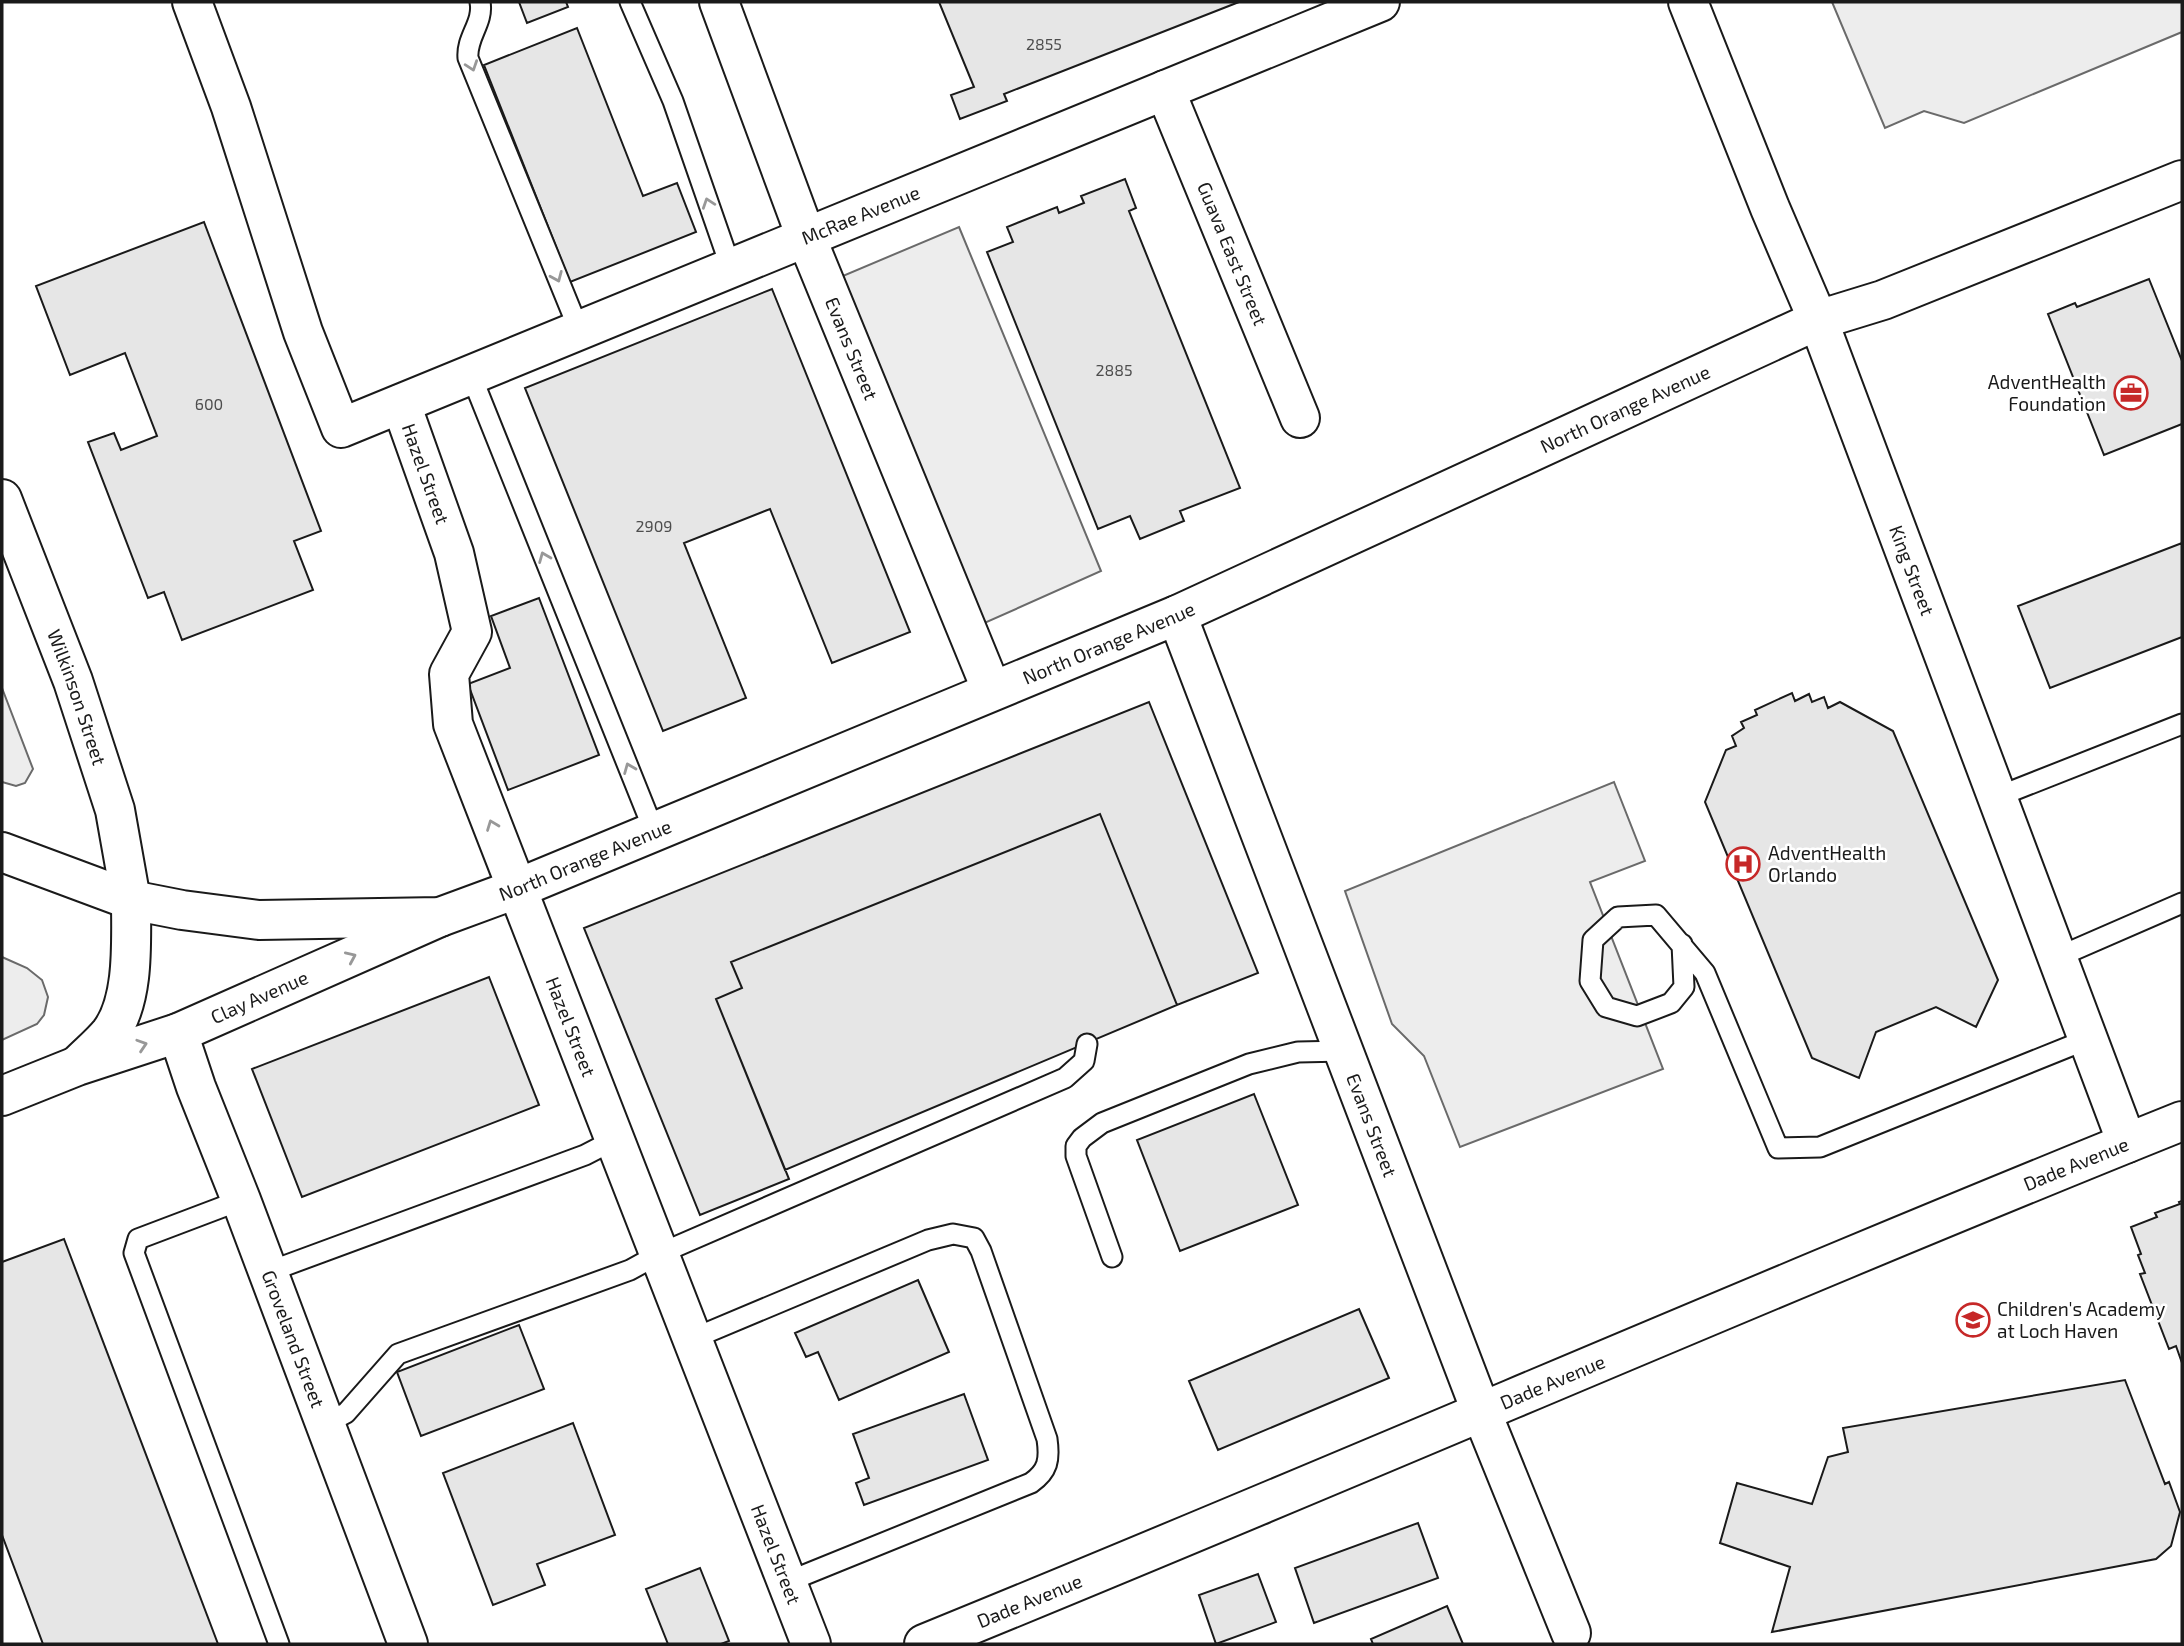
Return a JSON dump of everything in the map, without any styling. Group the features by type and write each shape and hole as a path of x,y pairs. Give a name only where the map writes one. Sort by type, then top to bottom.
{"street":[{"name":"McRae Avenue","path":"192,2 231,107 303,332 341,428 1380,2"},
{"name":"Evans Street","path":"719,2 806,237 992,691"},
{"name":"King Street","path":"1688,2 1818,320 2127,1143"},
{"name":"Guava East Street","path":"1166,90 1300,418"},
{"name":"North Orange Avenue","path":"2,852 131,900 182,910 259,920 440,917 516,889 1177,615 1818,320 1883,300 2182,180"},
{"name":"Hazel Street","path":"401,404 454,553 472,632 449,674 453,724 811,1644"},
{"name":"Wilkinson Street","path":"2,499 73,681 115,810 131,900"},
{"name":"Evans Street","path":"1177,615 1481,1411 1571,1633"},
{"name":"Clay Avenue","path":"77,1066 110,1032 122,1011 130,965 131,900"},
{"name":"Clay Avenue","path":"2,1096 77,1066 178,1033 440,917"},
{"name":"Groveland Street","path":"178,1033 196,1087 408,1644"},
{"name":"Dade Avenue","path":"924,1644 2182,1121"}],"lane":[{"path":"480,2 479,22 467,42 468,58 579,330"},
{"path":"630,2 673,102 731,268"},
{"path":"471,375 654,831"},
{"path":"1997,797 2182,724"},
{"path":"2057,957 2182,904"},
{"path":"1682,944 1684,987 1671,1003 1637,1016 1606,1007 1590,982 1593,940 1618,917 1656,915 1682,944 1705,973 1778,1149 1820,1147 2088,1039"},
{"path":"325,1424 346,1413 398,1353 630,1270 659,1254 1065,1078 1084,1061 1087,1044"},
{"path":"1112,1257 1076,1156 1076,1146 1082,1138 1102,1124 1127,1112 1249,1064 1298,1052 1344,1051"},
{"path":"268,1272 585,1155 614,1140"},
{"path":"241,1200 138,1239 134,1253 279,1644"},
{"path":"692,1339 928,1240 953,1234 974,1238 981,1251 1047,1439 1049,1457 1044,1474 1031,1483 787,1582"}],"shaded area":[{"path":"1832,2 2182,2 2182,32 1964,123 1924,111 1885,128"},
{"path":"959,227 1101,571 980,625 838,278"},
{"path":"2,688 33,769 25,783 16,786 2,782"},
{"path":"1614,782 1645,861 1590,882 1663,1069 1460,1147 1424,1056 1392,1024 1345,891"},
{"path":"2,957 27,968 42,980 48,997 44,1015 37,1024 2,1040"}],"building":[{"path":"519,2 566,2 568,7 527,23"},
{"path":"939,2 1239,2 1004,94 1007,101 960,119 951,95 974,87"},
{"path":"577,28 643,196 677,183 696,232 570,282 484,65"},
{"path":"1125,179 1136,208 1129,211 1240,488 1180,511 1184,521 1140,539 1130,516 1098,529 987,252 1013,242 1007,227 1057,207 1059,213 1084,203 1081,196"},
{"path":"204,222 321,531 294,541 313,590 182,640 164,592 148,598 88,442 114,433 121,450 157,436 125,353 70,375 36,286"},
{"name":"AdventHealth Foundation","path":"2149,279 2182,361 2182,424 2104,455 2048,314 2075,303 2077,307"},
{"path":"772,289 910,632 832,663 770,509 684,543 746,698 663,731 525,388"},
{"path":"2182,543 2182,637 2050,688 2018,606"},
{"path":"539,598 599,755 508,790 468,684 510,668 491,616"},
{"path":"1792,693 1795,701 1809,694 1812,702 1824,697 1828,708 1840,702 1893,731 1998,980 1976,1027 1936,1007 1876,1032 1859,1078 1812,1058 1705,802 1726,750 1736,746 1732,736 1744,728 1741,722 1757,715 1755,710"},
{"path":"1149,702 1258,973 1177,1005 1100,814 731,962 742,988 716,999 789,1179 700,1215 584,928"},
{"path":"1100,814 1177,1005 785,1170 716,999 742,988 731,962"},
{"path":"489,977 539,1105 302,1197 252,1069"},
{"path":"1254,1094 1298,1205 1180,1251 1137,1140"},
{"path":"2182,1201 2182,1363 2176,1346 2169,1349 2140,1274 2145,1273 2131,1227 2157,1217 2155,1213"},
{"path":"64,1239 218,1644 43,1644 2,1535 2,1262"},
{"path":"918,1280 949,1352 839,1400 818,1352 806,1357 795,1333"},
{"path":"1359,1309 1389,1378 1218,1450 1189,1381"},
{"path":"519,1325 544,1389 421,1436 397,1372"},
{"path":"2125,1380 2165,1484 2169,1482 2180,1512 2171,1546 2156,1559 1772,1632 1790,1567 1720,1543 1737,1483 1812,1504 1828,1457 1848,1452 1843,1428"},
{"path":"964,1394 988,1460 864,1505 856,1483 869,1478 853,1434"},
{"path":"573,1423 615,1535 537,1564 545,1585 493,1605 443,1473"},
{"path":"1418,1523 1438,1578 1314,1623 1295,1568"},
{"path":"700,1568 729,1641 721,1644 668,1644 646,1589"},
{"path":"1258,1574 1276,1622 1216,1644 1199,1595"},
{"path":"1447,1606 1463,1644 1373,1644 1371,1639"}],"place":[{"name":"AdventHealth Foundation","path":"2131,393"},
{"name":"AdventHealth Orlando","path":"1743,864"},
{"name":"Children's Academy at Loch Haven","path":"1973,1320"}]}
